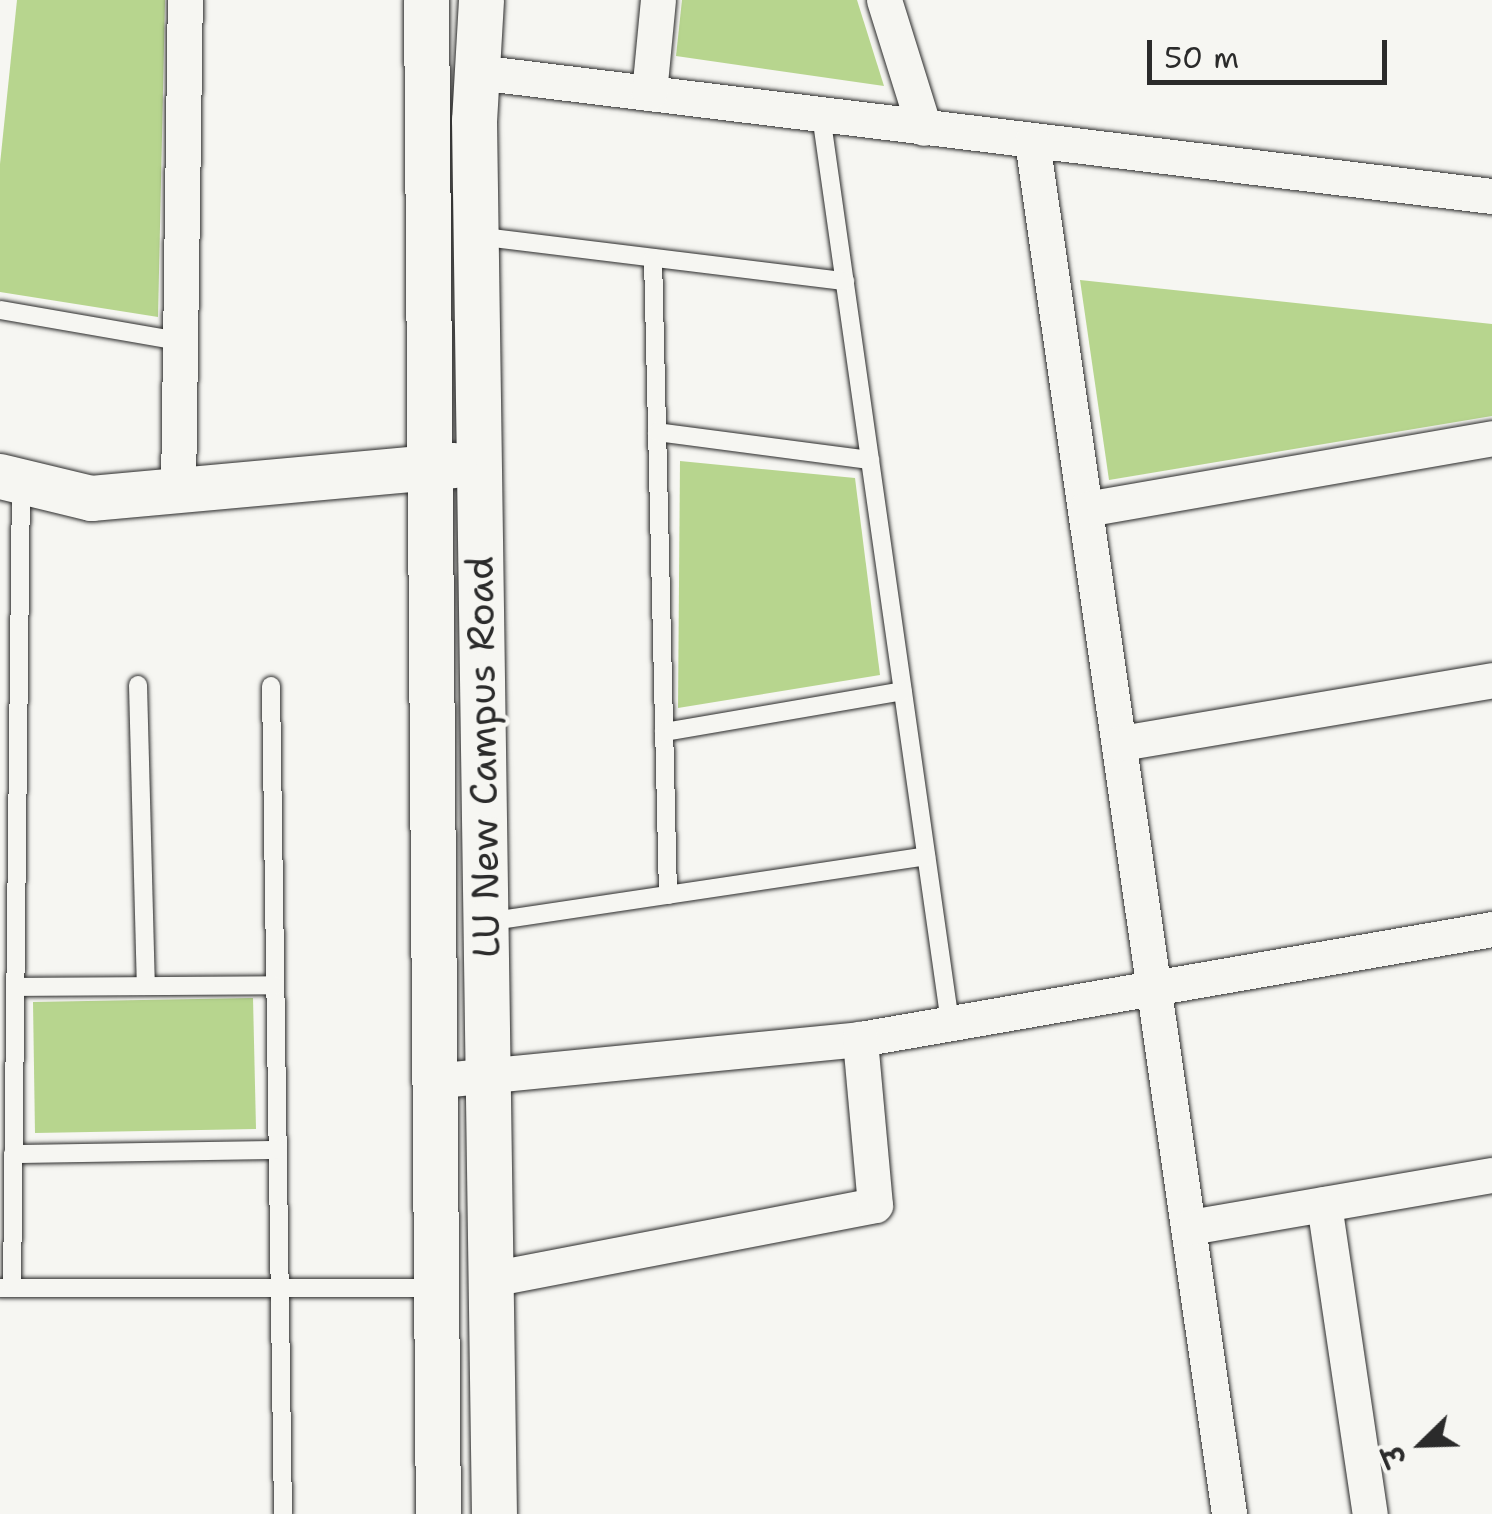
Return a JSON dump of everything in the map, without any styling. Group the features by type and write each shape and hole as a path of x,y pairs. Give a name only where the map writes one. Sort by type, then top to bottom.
{"street":[{"path":"178,490 186,0"},
{"name":"LU New Campus Road","path":"426,0 426,468 438,1514"},
{"name":"LU New Campus Road","path":"481,0 476,236 486,922 484,1078 494,1514"},
{"path":"649,94 658,0"},
{"path":"884,0 924,128"},
{"path":"477,72 1492,196"},
{"path":"1032,142 1157,987 1229,1514"},
{"path":"1086,509 1492,438"},
{"path":"11,479 91,498 479,463"},
{"path":"1121,744 1492,680"},
{"path":"432,1081 860,1039 1492,929"},
{"path":"491,1279 874,1205 860,1039"},
{"path":"1190,1227 1492,1175"},
{"path":"1324,1204 1370,1514"}],"lane":[{"path":"821,115 950,1023"},
{"path":"476,236 845,280"},
{"path":"653,258 668,895"},
{"path":"0,310 179,341"},
{"path":"657,432 870,460"},
{"path":"11,479 19,648 8,923 16,986 7,1074 13,1154 6,1288 434,1288"},
{"path":"0,644 19,648"},
{"path":"138,685 146,986"},
{"path":"272,686 283,1514"},
{"path":"664,732 903,691"},
{"path":"486,922 926,856"},
{"path":"16,986 276,984"},
{"path":"13,1154 278,1150"}],"green space":[{"path":"17,0 165,0 158,317 0,292 0,164"},
{"path":"682,0 857,0 884,86 676,56"},
{"path":"1080,280 1492,324 1492,416 1109,480"},
{"path":"680,461 855,478 880,675 678,708"},
{"path":"253,998 256,1129 35,1133 33,1002"}]}
